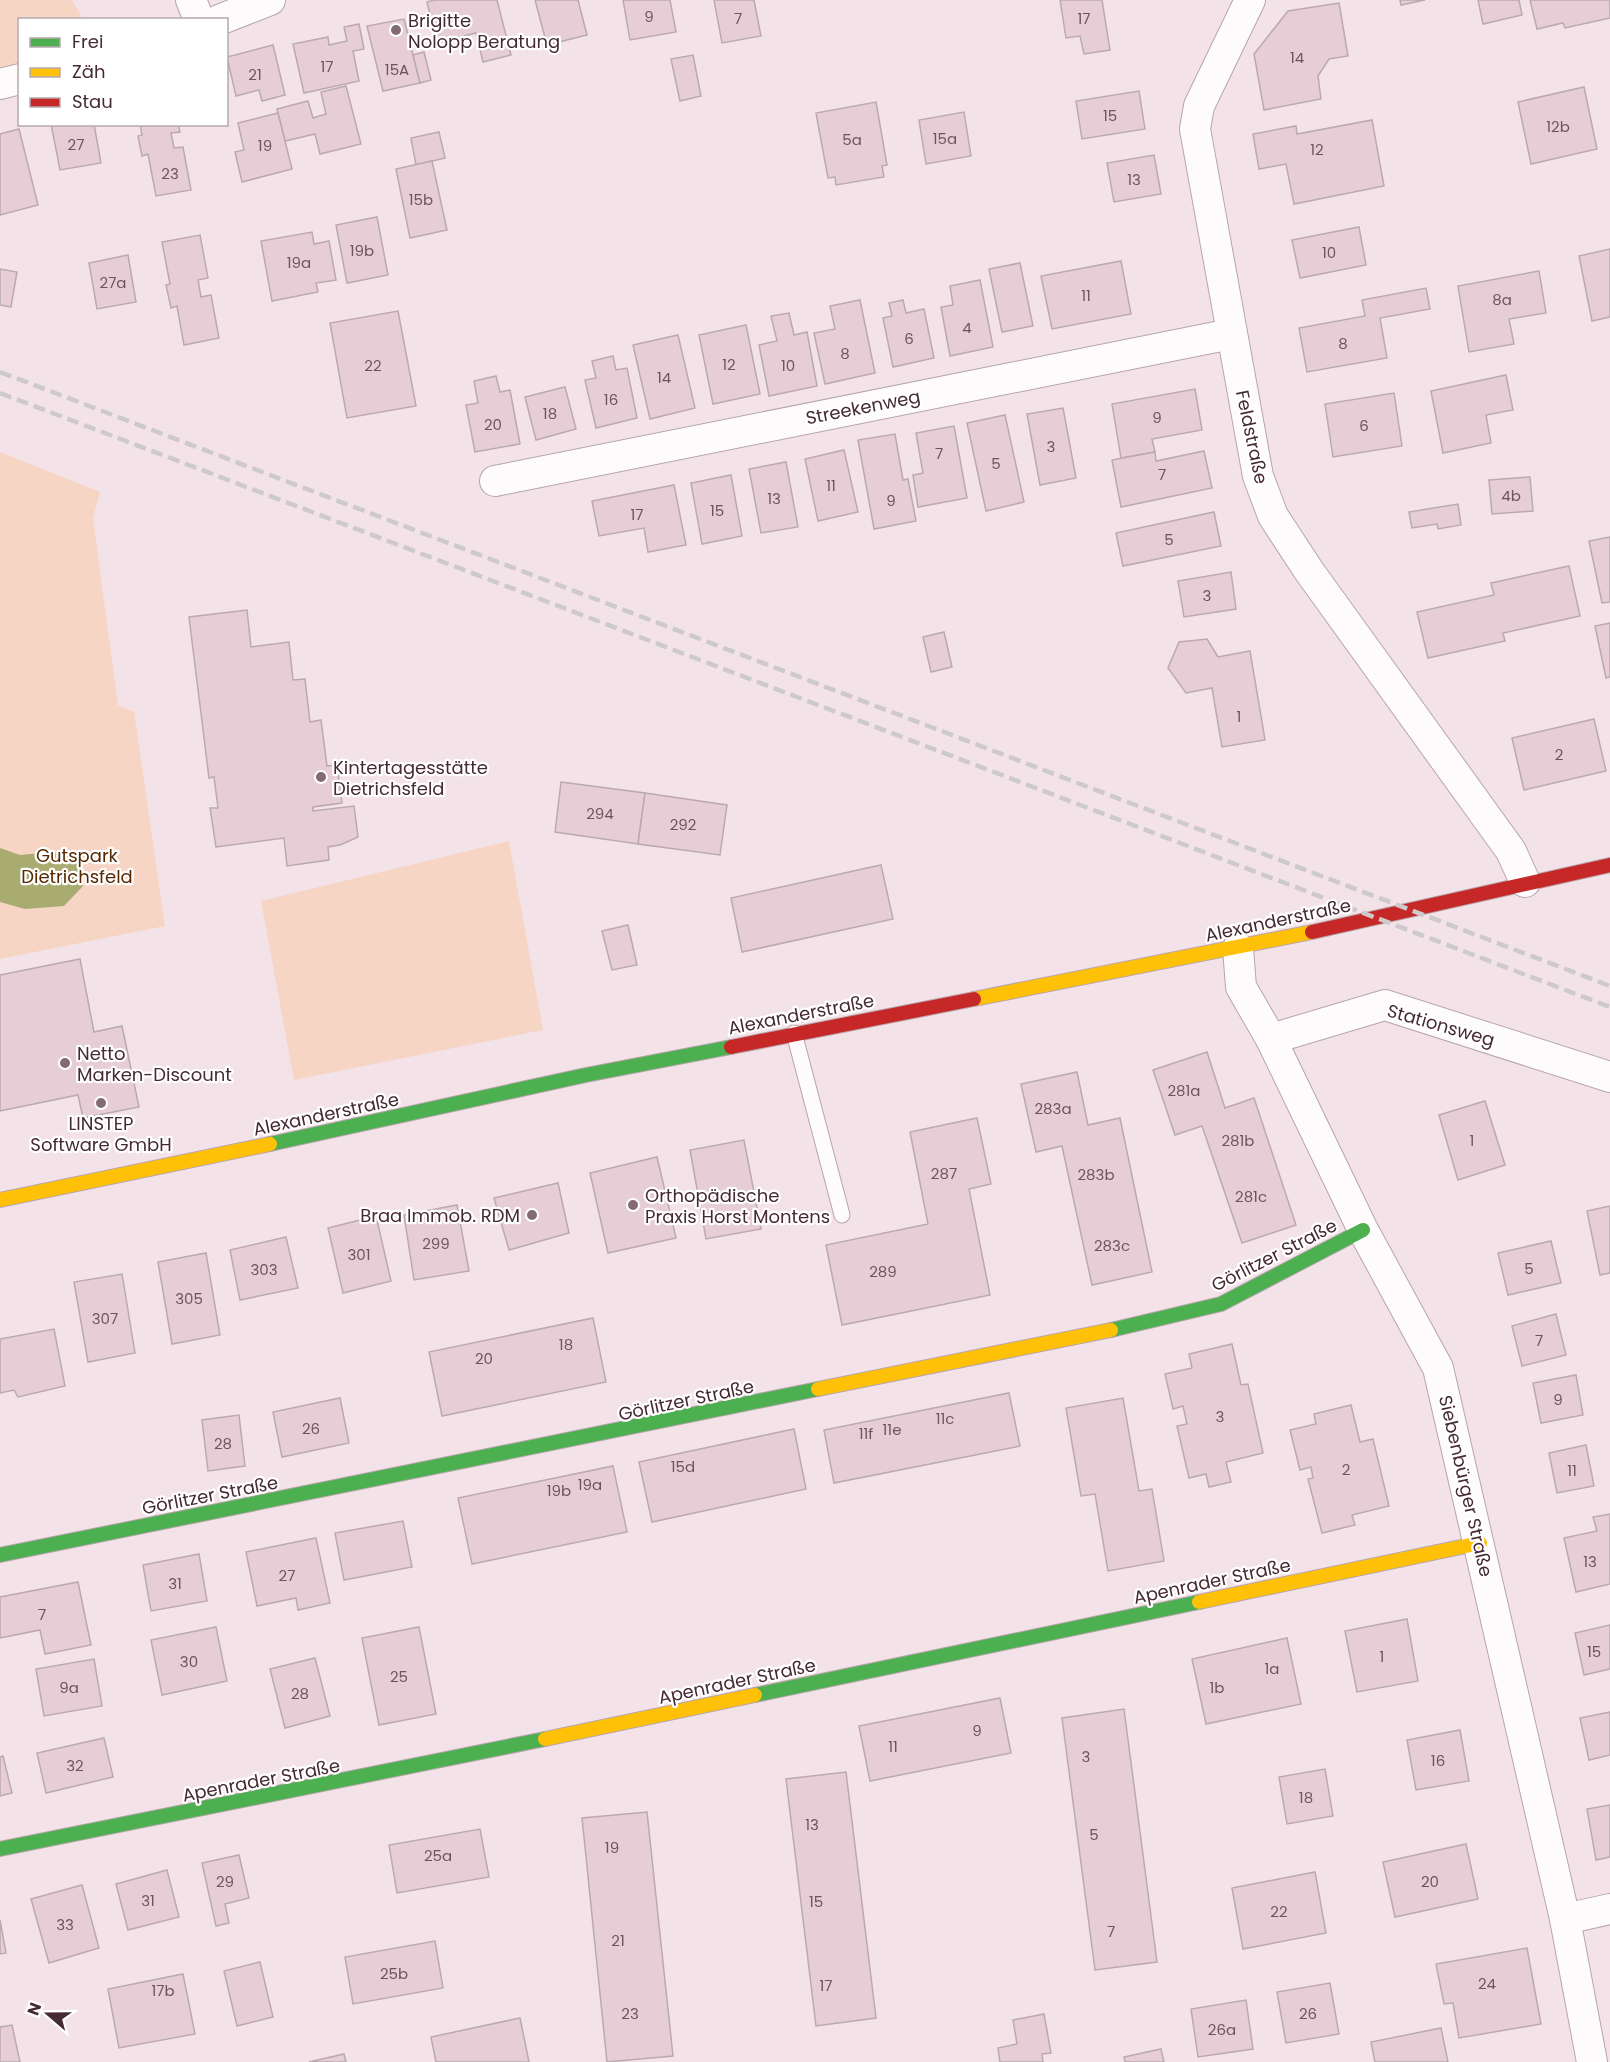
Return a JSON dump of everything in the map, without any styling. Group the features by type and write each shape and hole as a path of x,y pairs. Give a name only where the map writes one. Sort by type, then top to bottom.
{"street":[{"path":"190,0 198,18"},
{"path":"224,18 270,0"},
{"name":"Feldstraße","path":"1250,0 1196,116 1195,129 1258,476 1273,516 1309,571 1511,851 1526,882"},
{"path":"0,84 18,80"},
{"name":"Streekenweg","path":"495,481 1231,334"},
{"name":"Alexanderstraße","path":"0,1200 794,1033 1238,948 1610,865"},
{"name":"Siebenbürger Straße","path":"1238,948 1241,987 1271,1039 1363,1230 1438,1368 1480,1543 1564,1919 1592,2062"},
{"name":"Stationsweg","path":"1271,1039 1386,1005 1610,1077"},
{"name":"Görlitzer Straße","path":"0,1555 598,1436 1122,1328 1221,1304 1363,1230"},
{"name":"Apenrader Straße","path":"0,1849 276,1796 1480,1543"},
{"path":"1564,1919 1610,1909"}],"lane":[{"path":"794,1033 842,1215"}],"green space":[{"path":"0,0 72,0 82,18 18,18 18,79 0,84"},
{"name":"Gutspark Dietrichsfeld","path":"0,452 100,492 93,518 118,705 134,712 165,926 0,959"},
{"path":"509,841 543,1030 294,1080 261,901"}],"shaded area":[{"path":"0,848 20,855 51,852 77,858 83,886 64,906 25,909 0,902"}],"building":[{"path":"497,0 511,55 483,62 476,33 437,43 427,2"},
{"path":"535,0 578,0 587,35 547,45"},
{"path":"623,0 670,0 676,32 630,40"},
{"path":"714,0 754,0 761,36 722,43"},
{"path":"1060,0 1102,0 1110,50 1084,54 1080,36 1066,38"},
{"path":"1400,0 1425,0 1401,5"},
{"path":"1478,0 1519,0 1522,15 1483,24"},
{"path":"1530,0 1610,0 1610,18 1565,28 1563,23 1537,29"},
{"path":"1339,3 1348,56 1329,59 1318,76 1321,99 1264,110 1254,54 1288,11"},
{"path":"404,19 420,83 383,91 367,26"},
{"path":"359,24 364,49 353,51 359,81 304,93 293,44 328,37 329,45 347,41 344,27"},
{"path":"273,45 285,95 262,101 259,90 236,96 228,57"},
{"path":"424,52 431,80 420,83 413,55"},
{"path":"693,55 701,96 680,101 671,59"},
{"path":"346,86 361,144 320,154 315,134 285,141 277,109 308,101 313,118 326,114 321,92"},
{"path":"1584,87 1597,149 1531,164 1518,102"},
{"path":"1139,91 1145,129 1082,139 1076,101"},
{"path":"876,102 887,165 882,166 884,177 836,185 835,177 828,178 816,113"},
{"path":"964,112 971,156 926,164 919,120"},
{"path":"278,113 292,169 242,182 235,152 244,150 238,123"},
{"path":"1372,120 1384,186 1294,204 1286,164 1259,169 1253,134 1296,126 1297,134"},
{"path":"51,126 94,126 101,163 60,170"},
{"path":"140,126 178,126 180,132 171,133 174,148 183,147 191,190 156,196 148,154 142,156 138,136 142,135"},
{"path":"19,129 38,205 0,215 0,134"},
{"path":"439,132 445,158 416,165 411,138"},
{"path":"1154,155 1161,194 1114,202 1107,163"},
{"path":"432,161 447,230 410,238 396,169"},
{"path":"377,217 388,275 347,283 336,225"},
{"path":"1359,227 1366,265 1300,278 1292,240"},
{"path":"312,232 314,244 329,241 336,280 316,283 318,292 272,301 261,241"},
{"path":"200,235 208,278 198,280 201,297 211,295 219,338 184,345 177,306 171,308 166,285 170,284 162,242"},
{"path":"1610,249 1610,317 1592,321 1579,256"},
{"path":"128,255 136,302 97,309 89,263"},
{"path":"1121,261 1131,314 1052,329 1041,276"},
{"path":"1020,263 1033,326 1002,332 989,269"},
{"path":"0,269 17,272 11,307 0,305"},
{"path":"1539,271 1546,313 1509,319 1514,344 1469,352 1458,286"},
{"path":"980,280 993,347 950,356 941,307 953,305 950,286"},
{"path":"1426,288 1430,309 1380,318 1387,358 1307,372 1299,328 1365,316 1362,300"},
{"path":"860,300 875,373 825,384 814,333 835,329 830,306"},
{"path":"903,300 906,313 924,309 934,358 893,367 883,318 892,316 889,303"},
{"path":"398,311 416,406 347,418 330,323"},
{"path":"789,313 794,335 807,332 817,386 769,396 759,345 777,341 771,316"},
{"path":"746,325 760,394 713,404 699,335"},
{"path":"678,335 695,408 650,419 633,345"},
{"path":"613,356 616,370 627,368 637,418 596,428 585,380 596,378 592,361"},
{"path":"1506,375 1513,410 1486,415 1491,443 1443,453 1431,391"},
{"path":"496,376 500,392 510,390 520,444 475,452 466,405 478,403 474,381"},
{"path":"565,387 576,429 536,440 525,397"},
{"path":"1195,389 1202,430 1152,439 1155,452 1121,458 1112,404"},
{"path":"1394,393 1402,446 1333,457 1325,404"},
{"path":"1063,408 1076,478 1040,485 1027,414"},
{"path":"1005,415 1024,502 986,511 967,423"},
{"path":"954,426 967,498 918,507 913,475 923,473 916,433"},
{"path":"895,434 903,480 908,479 916,521 874,529 858,440"},
{"path":"844,450 858,512 818,521 805,459"},
{"path":"1204,451 1212,488 1121,507 1112,460 1155,452 1156,461"},
{"path":"786,462 798,527 761,533 749,469"},
{"path":"731,475 742,536 702,544 691,483"},
{"path":"1530,477 1533,511 1492,514 1489,480"},
{"path":"674,485 686,545 648,552 644,528 599,536 592,501"},
{"path":"1458,504 1461,525 1438,529 1437,524 1412,528 1409,512"},
{"path":"1214,512 1221,546 1123,566 1116,533"},
{"path":"1610,537 1610,602 1602,603 1589,541"},
{"path":"1569,566 1580,616 1503,633 1505,641 1428,658 1417,612 1494,595 1491,583"},
{"path":"1231,572 1236,609 1184,617 1178,581"},
{"path":"247,610 251,647 289,642 293,680 305,679 310,722 321,720 327,766 337,765 342,803 313,807 313,811 354,806 358,837 340,845 328,847 329,860 287,866 284,838 216,847 210,808 218,808 214,777 209,778 189,617"},
{"path":"1610,623 1610,677 1606,678 1595,626"},
{"path":"944,632 952,667 931,672 923,637"},
{"path":"1207,639 1218,657 1250,651 1265,740 1222,747 1212,688 1186,693 1168,668 1179,642"},
{"path":"1594,719 1606,771 1524,790 1512,738"},
{"path":"561,782 645,793 638,844 555,832"},
{"path":"645,793 727,805 720,855 638,844"},
{"path":"881,865 893,919 742,952 731,898"},
{"path":"628,925 637,965 612,970 602,931"},
{"name":"Netto Marken-Discount","path":"80,959 94,1032 122,1026 139,1107 83,1118 78,1095 0,1111 0,975"},
{"path":"1207,1052 1225,1108 1254,1098 1296,1225 1242,1243 1202,1126 1175,1135 1153,1070"},
{"path":"1077,1072 1088,1125 1120,1118 1152,1272 1092,1285 1062,1146 1036,1152 1021,1084"},
{"path":"1485,1101 1505,1165 1458,1180 1439,1115"},
{"path":"977,1118 991,1184 969,1189 990,1295 842,1325 826,1245 928,1224 910,1132"},
{"path":"744,1140 761,1229 706,1239 690,1150"},
{"name":"Orthopädische Praxis Horst Montens","path":"657,1157 676,1238 608,1253 590,1173"},
{"name":"Braa Immob. RDM","path":"558,1183 569,1233 509,1250 494,1198"},
{"path":"457,1205 469,1271 414,1280 404,1215"},
{"path":"1610,1206 1610,1273 1600,1275 1587,1211"},
{"path":"376,1216 391,1281 343,1293 328,1228"},
{"path":"286,1237 298,1288 240,1300 230,1250"},
{"path":"1551,1241 1561,1283 1508,1295 1498,1253"},
{"path":"206,1253 220,1335 172,1344 158,1262"},
{"path":"122,1274 135,1353 88,1362 74,1282"},
{"path":"1556,1314 1566,1355 1522,1366 1512,1326"},
{"path":"593,1318 606,1382 442,1416 429,1352"},
{"path":"54,1329 65,1386 18,1397 14,1390 0,1393 0,1339"},
{"path":"1232,1344 1241,1385 1248,1384 1263,1453 1226,1462 1231,1482 1209,1487 1206,1474 1189,1478 1177,1426 1187,1424 1183,1406 1173,1409 1165,1374 1192,1368 1189,1354"},
{"path":"1576,1375 1583,1415 1541,1423 1533,1383"},
{"path":"1009,1393 1020,1446 834,1483 824,1430"},
{"path":"340,1398 349,1443 282,1457 273,1412"},
{"path":"1123,1398 1139,1491 1152,1489 1164,1561 1108,1571 1095,1494 1081,1496 1066,1408"},
{"path":"1351,1405 1360,1442 1373,1439 1389,1506 1352,1515 1355,1525 1322,1533 1308,1479 1313,1478 1311,1467 1300,1470 1290,1430 1316,1424 1314,1414"},
{"path":"239,1415 245,1466 208,1471 202,1420"},
{"path":"794,1429 806,1489 652,1522 639,1462"},
{"path":"1586,1445 1594,1486 1557,1493 1549,1453"},
{"path":"613,1466 627,1532 472,1564 458,1498"},
{"path":"1610,1514 1610,1584 1576,1592 1564,1538 1597,1531 1593,1517"},
{"path":"403,1521 412,1567 344,1580 335,1533"},
{"path":"316,1538 330,1603 298,1610 296,1598 257,1606 246,1552"},
{"path":"199,1554 207,1601 151,1611 143,1565"},
{"path":"78,1582 91,1645 45,1654 40,1630 0,1638 0,1597"},
{"path":"1407,1619 1418,1681 1357,1692 1345,1631"},
{"path":"1610,1625 1610,1669 1584,1675 1575,1633"},
{"path":"216,1627 227,1681 162,1695 151,1640"},
{"path":"419,1627 436,1714 379,1725 362,1638"},
{"path":"1287,1638 1301,1704 1206,1724 1192,1659"},
{"path":"315,1658 330,1716 285,1728 270,1669"},
{"path":"94,1659 102,1706 44,1716 36,1669"},
{"path":"1000,1698 1011,1753 870,1781 859,1726"},
{"path":"1124,1709 1157,1962 1095,1970 1062,1718"},
{"path":"1610,1712 1610,1755 1589,1760 1580,1718"},
{"path":"1460,1730 1469,1781 1416,1790 1407,1740"},
{"path":"104,1738 113,1777 46,1793 37,1753"},
{"path":"3,1756 12,1793 0,1796 0,1757"},
{"path":"1325,1769 1333,1816 1287,1824 1279,1777"},
{"path":"846,1772 876,2018 816,2026 786,1779"},
{"path":"1610,1805 1610,1857 1596,1860 1587,1809"},
{"path":"647,1812 673,2056 607,2062 582,1818"},
{"path":"480,1829 489,1877 397,1893 389,1845"},
{"path":"1466,1844 1478,1899 1395,1917 1383,1862"},
{"path":"239,1855 249,1898 225,1904 229,1923 216,1926 202,1863"},
{"path":"167,1870 179,1917 128,1930 116,1884"},
{"path":"1315,1872 1326,1933 1243,1949 1232,1888"},
{"path":"82,1885 99,1948 49,1963 31,1899"},
{"path":"0,1920 6,1953 0,1954"},
{"path":"435,1941 443,1988 353,2004 345,1957"},
{"path":"1527,1948 1541,2024 1459,2038 1453,2003 1444,2004 1436,1964"},
{"path":"260,1962 273,2017 237,2026 224,1971"},
{"path":"183,1974 195,2034 119,2048 108,1989"},
{"path":"1330,1983 1339,2034 1286,2043 1277,1992"},
{"path":"1246,2000 1253,2049 1198,2057 1191,2009"},
{"path":"1044,2014 1051,2053 1042,2054 1043,2062 1000,2062 998,2048 1017,2044 1013,2020"},
{"path":"520,2018 529,2062 436,2062 431,2037"},
{"path":"12,2025 20,2062 0,2062 0,2027"},
{"path":"1441,2028 1448,2062 1375,2062 1371,2042"},
{"path":"1161,2049 1164,2062 1125,2062 1124,2057"},
{"path":"344,2054 346,2062 309,2062"}],"railway":[{"path":"0,372 1610,986"},
{"path":"0,393 1610,1007"}],"traffic: fast":[{"path":"270,1144 586,1075 731,1047"},
{"path":"1111,1330 1221,1304 1363,1230"},
{"path":"0,1555 818,1389"},
{"path":"755,1695 1199,1602"},
{"path":"0,1849 545,1739"}],"traffic: slow":[{"path":"974,999 1312,932"},
{"path":"0,1200 270,1144"},
{"path":"818,1389 1111,1330"},
{"path":"1199,1602 1480,1543"},
{"path":"545,1739 755,1695"}],"traffic: jam":[{"path":"1312,932 1610,865"},
{"path":"731,1047 974,999"}],"place":[{"name":"Brigitte Nolopp Beratung","path":"396,30"},
{"name":"Kintertagesstätte Dietrichsfeld","path":"321,777"},
{"name":"Netto Marken-Discount","path":"65,1063"},
{"name":"LINSTEP Software GmbH","path":"101,1103"},
{"name":"Orthopädische Praxis Horst Montens","path":"633,1205"},
{"name":"Braa Immob. RDM","path":"532,1215"}]}
